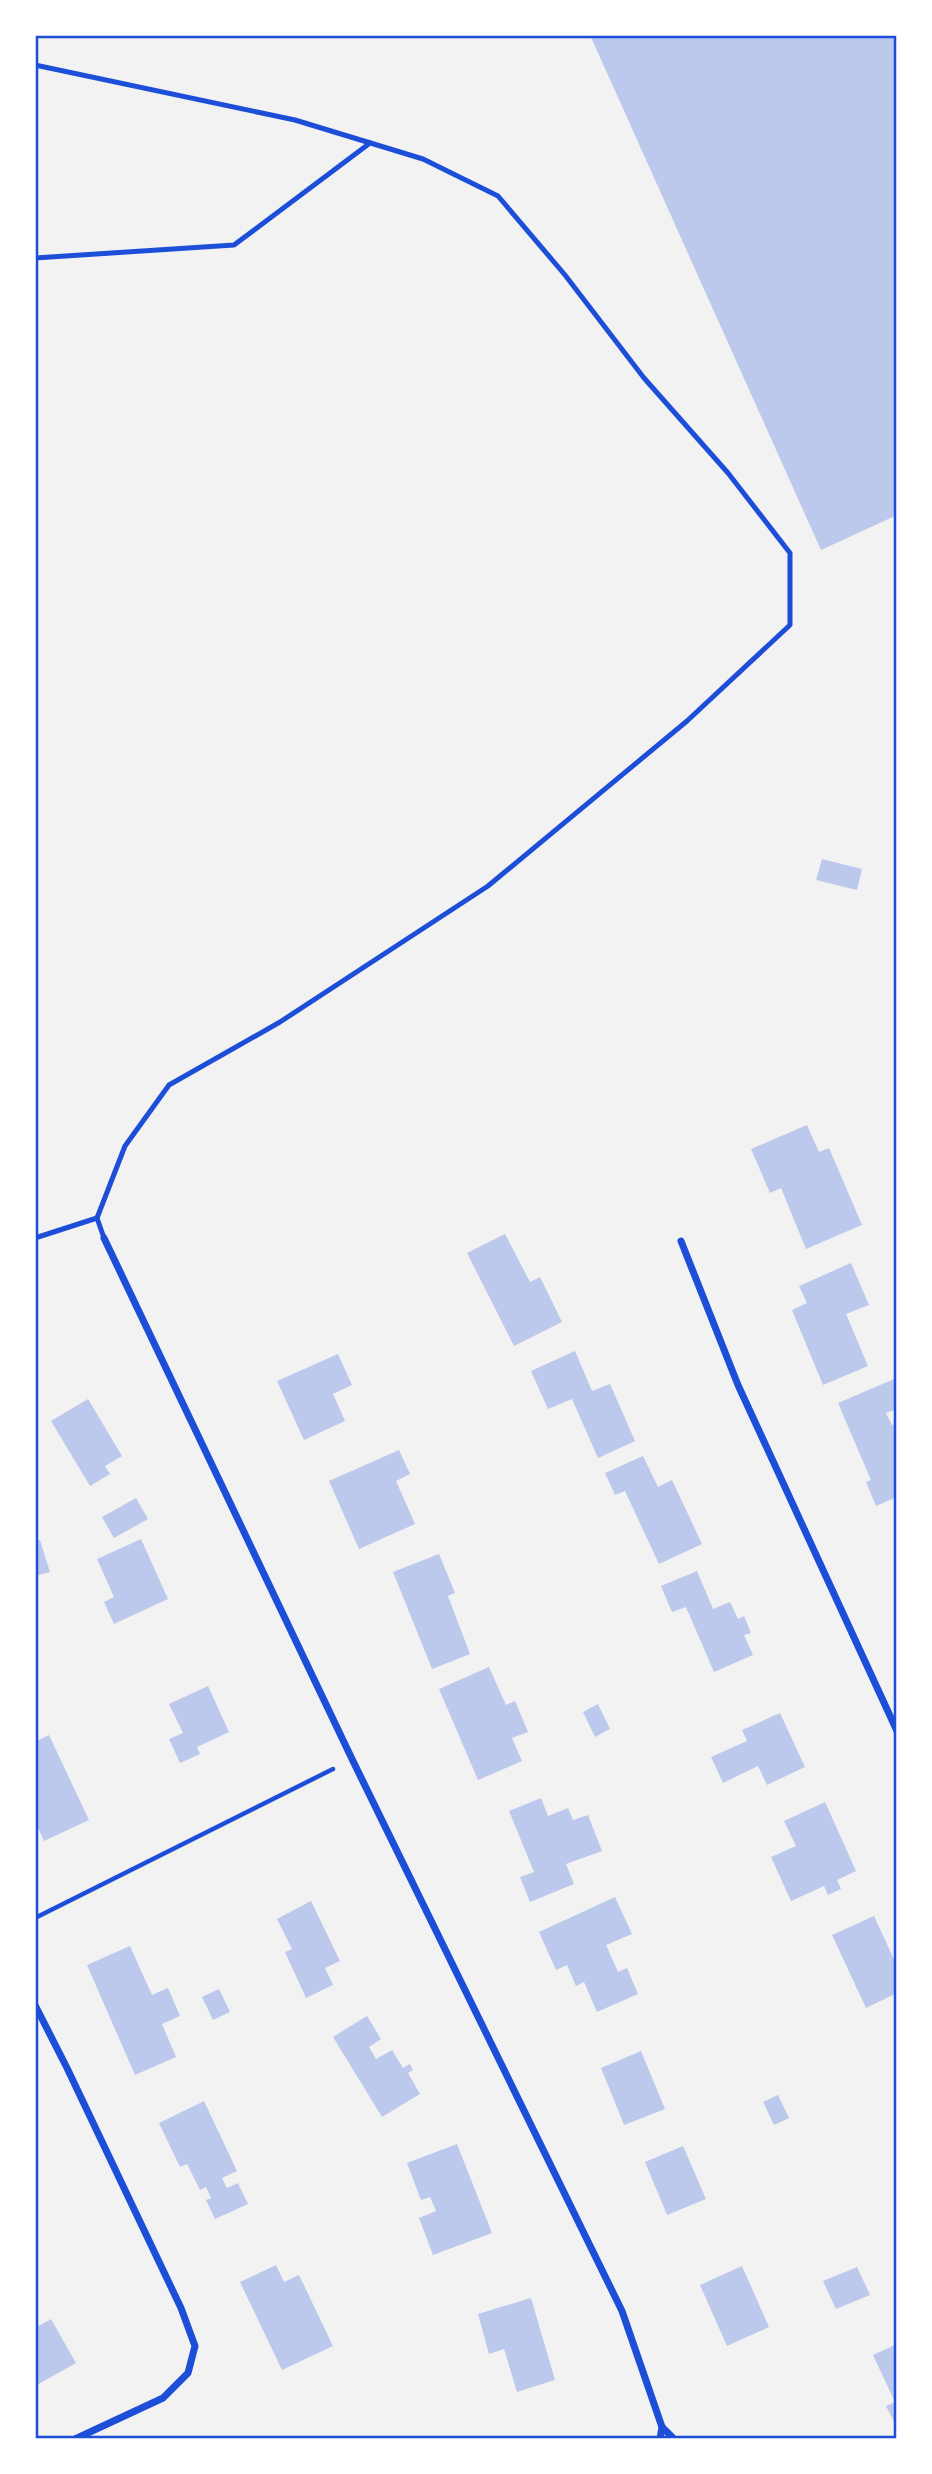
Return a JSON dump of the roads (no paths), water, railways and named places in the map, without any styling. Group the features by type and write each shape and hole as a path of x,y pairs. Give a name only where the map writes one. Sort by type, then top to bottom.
{"street":[{"path":"104,1238 352,1759 622,2311 662,2427 674,2439"},
{"path":"681,1241 738,1385 897,1731"},
{"path":"35,2005 176,2296 195,2346 188,2373 163,2398 75,2439"},
{"path":"660,2439 662,2427"}],"lane":[{"path":"35,65 295,120 423,159 498,196 565,275 644,378 728,472 790,553 790,625 687,721 488,886 280,1022 169,1085 125,1146 97,1218 104,1238"},
{"path":"35,258 234,245 370,143"},
{"path":"35,1238 97,1218"}]}
